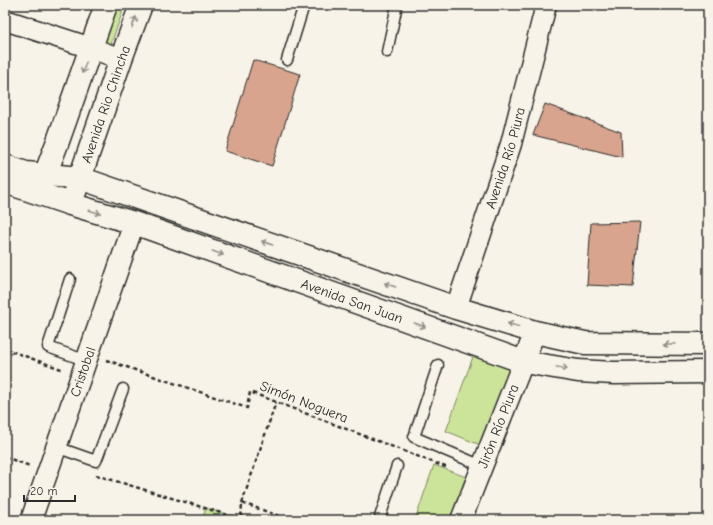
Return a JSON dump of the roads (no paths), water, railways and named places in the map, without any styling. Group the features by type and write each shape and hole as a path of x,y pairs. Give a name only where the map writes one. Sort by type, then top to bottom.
{"street":[{"path":"42,184 106,5"},
{"name":"Avenida Rio Chincha","path":"70,204 140,5"},
{"name":"Avenida Río Piura","path":"456,308 510,144 546,5"},
{"path":"5,20 121,59"},
{"name":"Avenida San Juan","path":"5,166 26,173 70,204 134,223 524,362 578,371 614,374 708,372"},
{"name":"Avenida San Juan","path":"5,182 42,184 80,178 456,308 535,332 585,343 708,344"},
{"name":"Cristobal","path":"31,520 134,223"},
{"name":"Jirón Río Piura","path":"461,520 535,332"}],"lane":[{"path":"287,60 304,5"},
{"path":"387,52 397,5"},
{"path":"70,279 48,347 85,364"},
{"path":"438,364 414,437 480,473"},
{"path":"56,447 96,462 123,389"},
{"path":"379,520 397,466"}]}
